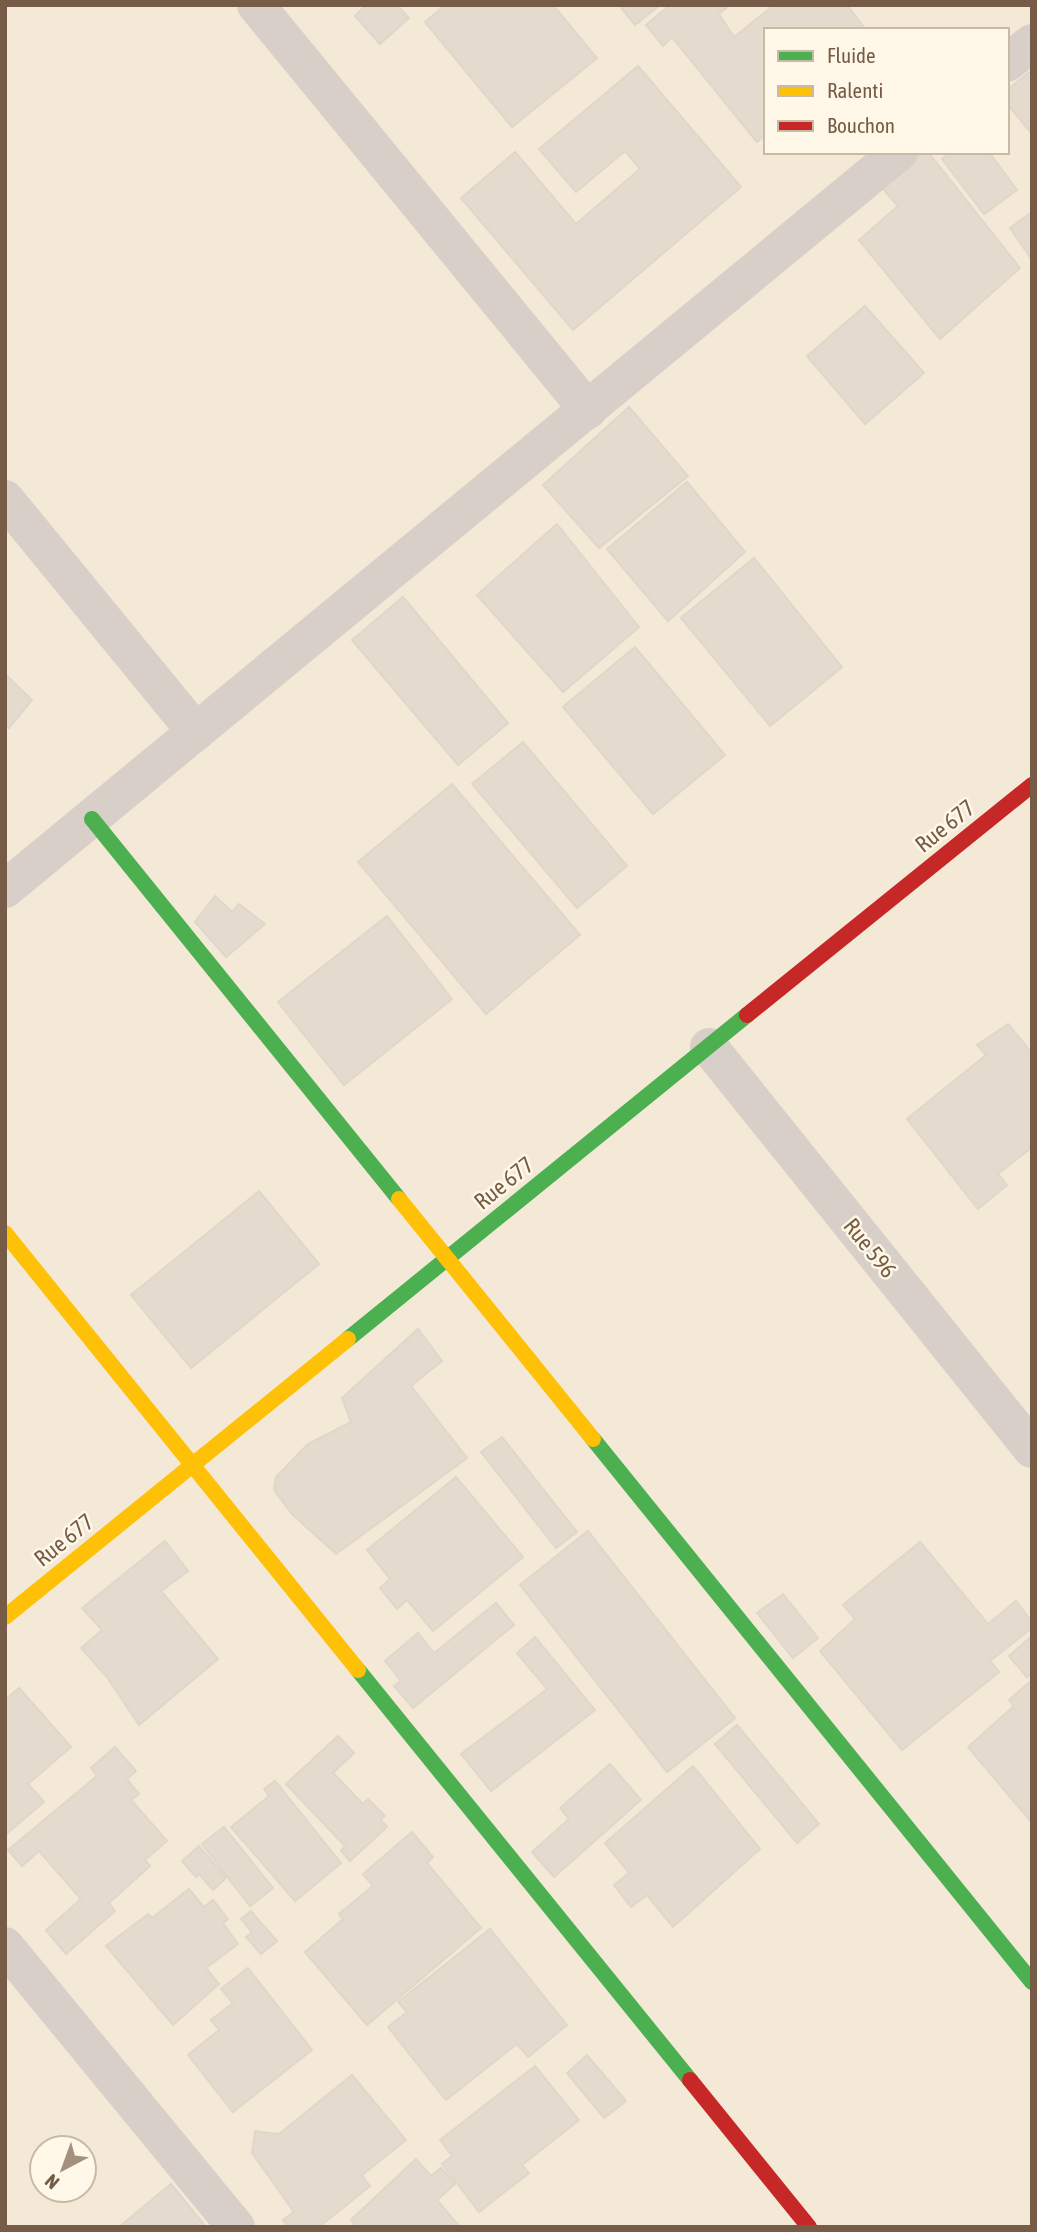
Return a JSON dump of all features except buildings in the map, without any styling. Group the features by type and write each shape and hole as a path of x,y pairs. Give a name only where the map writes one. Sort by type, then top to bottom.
{"street":[{"path":"256,5 588,410"},
{"path":"1009,61 1032,43"},
{"path":"7,885 92,819 897,154"},
{"path":"5,499 196,732"},
{"name":"Rue 677","path":"5,1617 1032,785"},
{"path":"92,819 1032,1982"},
{"name":"Rue 596","path":"709,1046 1032,1450"},
{"path":"5,1233 809,2227"},
{"path":"5,1946 236,2227"}],"shaded area":[{"path":"5,5 1032,5 1032,2227 5,2227"}],"traffic: fast":[{"path":"92,819 399,1199"},
{"path":"348,1339 747,1015"},
{"path":"593,1439 1032,1982"},
{"path":"358,1670 690,2080"}],"traffic: slow":[{"path":"399,1199 593,1439"},
{"path":"5,1233 358,1670"},
{"path":"5,1617 348,1339"}],"traffic: jam":[{"path":"747,1015 1032,785"},
{"path":"690,2080 809,2227"}]}
